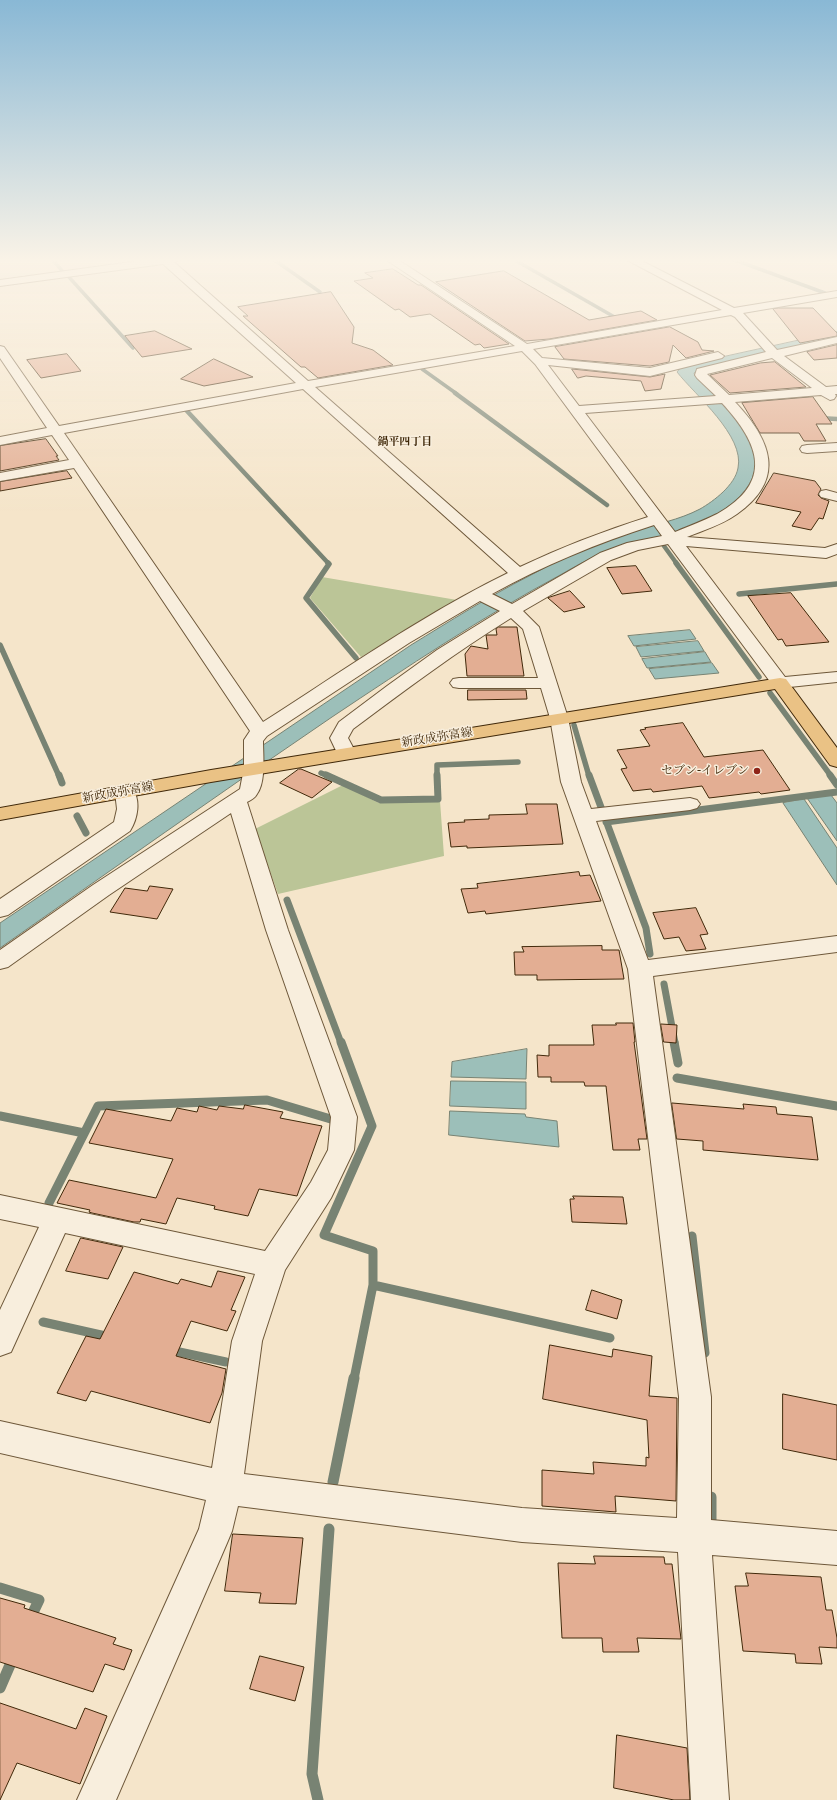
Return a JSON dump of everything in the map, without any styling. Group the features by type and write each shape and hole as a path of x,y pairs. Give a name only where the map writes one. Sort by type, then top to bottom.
{"main road":[{"name":"新政成弥富線","path":"0,814 211,776 253,765 279,764 780,683"},
{"path":"780,683 837,761"}],"street":[{"path":"259,343 520,575"},
{"path":"517,343 539,361 577,410 780,683 837,677"},
{"path":"0,441 305,385 554,343"},
{"path":"764,343 770,350 831,391 837,402"},
{"path":"346,753 339,738 346,726 442,655 509,608 591,564 667,531 710,524 730,513 745,501 755,489 761,475 763,462 761,451 754,436 739,414 701,375 700,372 793,343"},
{"path":"539,361 650,372 817,343"},
{"path":"0,349 260,732"},
{"path":"577,410 831,391"},
{"path":"634,392 636,405"},
{"path":"807,449 837,447"},
{"path":"0,477 77,463"},
{"path":"0,961 101,890 249,792 253,765 253,740 260,732 392,646 449,612 483,596 520,575 572,549 627,528 667,531 826,553 837,549"},
{"path":"483,596 509,608 531,627 559,718 571,782 596,815 640,969 695,1397 694,1536 710,1800"},
{"path":"459,683 548,683"},
{"path":"0,910 123,826 127,818 128,807 125,792"},
{"path":"96,1800 215,1530 226,1488 247,1341 272,1264 321,1190 341,1150 344,1117 277,930 237,801"},
{"path":"596,815 690,804"},
{"path":"640,969 837,944"},
{"path":"0,1207 272,1264"},
{"path":"0,1342 57,1219"},
{"path":"0,1437 226,1488 522,1525 694,1536 837,1548"}],"green space":[{"path":"322,577 457,600 361,657 310,598"},
{"path":"343,785 379,803 440,801 444,856 278,894 255,829"}],"water":[{"path":"787,343 815,343 699,370 694,373 695,376 739,423 748,437 754,452 755,467 751,481 746,489 731,504 705,521 678,532 622,545 599,554 503,607 332,717 0,948 0,923 411,645 484,601 561,559 618,536 684,516 700,509 723,492 733,480 738,468 738,456 734,443 727,430 717,417 677,372 682,366"},
{"path":"690,630 696,639 634,646 628,636"},
{"path":"698,641 704,651 641,657 636,647"},
{"path":"705,652 711,662 647,668 642,659"},
{"path":"712,663 719,673 655,679 649,669"},
{"path":"831,795 837,803 837,841 807,798"},
{"path":"804,799 837,848 837,885 783,803"},
{"path":"527,1049 526,1079 451,1077 452,1062"},
{"path":"451,1081 526,1082 526,1109 450,1106"},
{"path":"450,1111 525,1114 526,1117 557,1121 559,1147 449,1135"}],"building":[{"path":"131,343 180,343 192,349 142,357"},
{"path":"274,343 352,343 373,350 393,365 318,378 305,367 301,367"},
{"path":"472,343 509,344 484,348 480,344 475,345"},
{"path":"578,343 698,343 702,350 714,351 686,358 673,345 669,362 650,366 564,359 555,347"},
{"path":"837,345 837,358 814,360 807,352"},
{"path":"67,354 81,371 41,378 27,360"},
{"path":"214,359 253,377 204,386 181,379"},
{"path":"775,362 806,387 730,393 710,375 760,363"},
{"path":"572,369 650,377 665,374 661,389 645,391 641,381 586,376 578,378"},
{"path":"813,397 832,424 816,424 826,441 804,441 799,433 760,433 742,403"},
{"path":"46,439 58,456 56,456 59,460 0,471 0,446"},
{"path":"67,471 72,478 0,491 0,482"},
{"path":"774,473 815,481 821,489 818,495 829,501 823,519 819,518 811,530 792,526 801,512 756,503"},
{"path":"636,566 652,591 622,594 607,568"},
{"path":"570,591 585,607 564,612 548,598"},
{"path":"791,593 829,642 786,646 782,639 778,640 748,596"},
{"path":"499,627 517,627 524,676 467,676 465,654 471,646 488,649 486,635 497,635 496,629"},
{"path":"468,690 526,690 527,699 468,700"},
{"path":"683,723 704,757 763,750 790,790 709,798 702,786 653,792 651,789 633,791 621,769 627,768 617,750 650,746 640,730"},
{"path":"299,769 332,782 312,798 280,783"},
{"path":"526,804 557,804 563,844 467,848 467,846 451,847 448,823 465,822 464,820 489,819 489,815 527,814"},
{"path":"579,872 580,876 590,875 601,901 486,914 485,911 468,913 461,889 478,888 477,884"},
{"path":"150,886 173,889 157,919 110,912 125,888 147,891"},
{"path":"696,908 708,934 700,935 706,949 686,951 679,937 664,939 653,913"},
{"path":"602,946 602,950 619,950 624,979 537,980 537,975 515,975 514,952 524,952 522,947"},
{"path":"616,1023 633,1023 634,1042 647,1139 638,1139 640,1150 613,1150 606,1086 585,1086 584,1082 551,1082 551,1077 538,1077 537,1055 549,1056 549,1045 594,1045 592,1025 616,1025"},
{"path":"661,1024 677,1025 676,1043 664,1042"},
{"path":"672,1103 744,1109 743,1104 776,1107 777,1114 812,1117 818,1160 703,1150 703,1141 677,1139"},
{"path":"245,1105 283,1112 280,1118 322,1126 297,1196 259,1189 248,1216 214,1209 215,1206 177,1198 166,1224 141,1219 140,1222 134,1222 92,1213 89,1212 90,1210 57,1203 69,1180 156,1198 173,1159 89,1143 106,1109 171,1121 177,1108 197,1112 199,1106 217,1110 219,1106 243,1109"},
{"path":"573,1196 623,1197 627,1224 572,1222 570,1199 574,1199"},
{"path":"81,1238 123,1247 108,1279 66,1271"},
{"path":"218,1271 245,1277 231,1310 236,1311 227,1331 191,1321 176,1356 226,1369 222,1393 210,1423 91,1391 86,1401 57,1393 86,1336 100,1339 134,1272 178,1284 181,1279 211,1287"},
{"path":"592,1290 622,1300 617,1319 586,1310"},
{"path":"550,1345 612,1357 613,1349 652,1356 649,1396 677,1398 676,1501 615,1496 616,1512 542,1506 542,1470 594,1474 593,1462 646,1466 646,1457 649,1458 647,1420 543,1399"},
{"path":"783,1394 837,1405 837,1460 783,1449"},
{"path":"233,1534 303,1538 296,1604 259,1603 261,1593 225,1591"},
{"path":"594,1556 664,1557 665,1564 672,1564 681,1639 637,1638 639,1652 603,1652 602,1638 562,1638 558,1563 595,1564"},
{"path":"746,1573 821,1577 826,1610 832,1610 837,1638 837,1648 819,1647 822,1664 796,1663 795,1654 743,1651 735,1586 748,1586"},
{"path":"0,1598 25,1605 24,1608 116,1638 113,1644 132,1650 124,1670 105,1664 93,1692 0,1662"},
{"path":"260,1656 304,1667 295,1701 250,1689"},
{"path":"0,1703 76,1729 85,1708 107,1716 80,1784 17,1763 0,1800"},
{"path":"617,1735 687,1748 690,1800 674,1800 614,1788"}],"waterway":[{"path":"128,343 133,348"},
{"path":"422,369 457,394"},
{"path":"455,393 607,505"},
{"path":"187,411 329,564"},
{"path":"819,418 837,419"},
{"path":"664,546 677,564"},
{"path":"676,563 759,677"},
{"path":"329,564 306,598 356,658"},
{"path":"739,594 837,584"},
{"path":"0,645 59,776"},
{"path":"770,693 831,776"},
{"path":"574,725 589,776"},
{"path":"437,775 437,765 518,762"},
{"path":"321,773 328,776"},
{"path":"59,775 62,783"},
{"path":"326,775 381,800 438,799 437,775"},
{"path":"589,775 606,822"},
{"path":"830,775 837,785"},
{"path":"606,822 837,792"},
{"path":"77,816 86,833"},
{"path":"606,822 646,928 650,954"},
{"path":"287,900 341,1043"},
{"path":"664,984 675,1043"},
{"path":"341,1042 372,1126 324,1235 373,1251 373,1285"},
{"path":"674,1042 678,1063"},
{"path":"677,1078 837,1106"},
{"path":"49,1203 98,1106 267,1100 334,1120"},
{"path":"0,1116 84,1133"},
{"path":"692,1236 705,1353"},
{"path":"354,1379 373,1285"},
{"path":"373,1285 610,1338"},
{"path":"43,1322 110,1337"},
{"path":"170,1350 226,1362"},
{"path":"333,1482 354,1378"},
{"path":"711,1497 711,1524"},
{"path":"318,1800 312,1774 329,1529"},
{"path":"0,1588 39,1600 30,1619"},
{"path":"0,1688 13,1658"}],"place":[{"name":"セブン-イレブン","path":"757,771"}],"district":[{"name":"鍋平四丁目","path":"405,442"}]}
